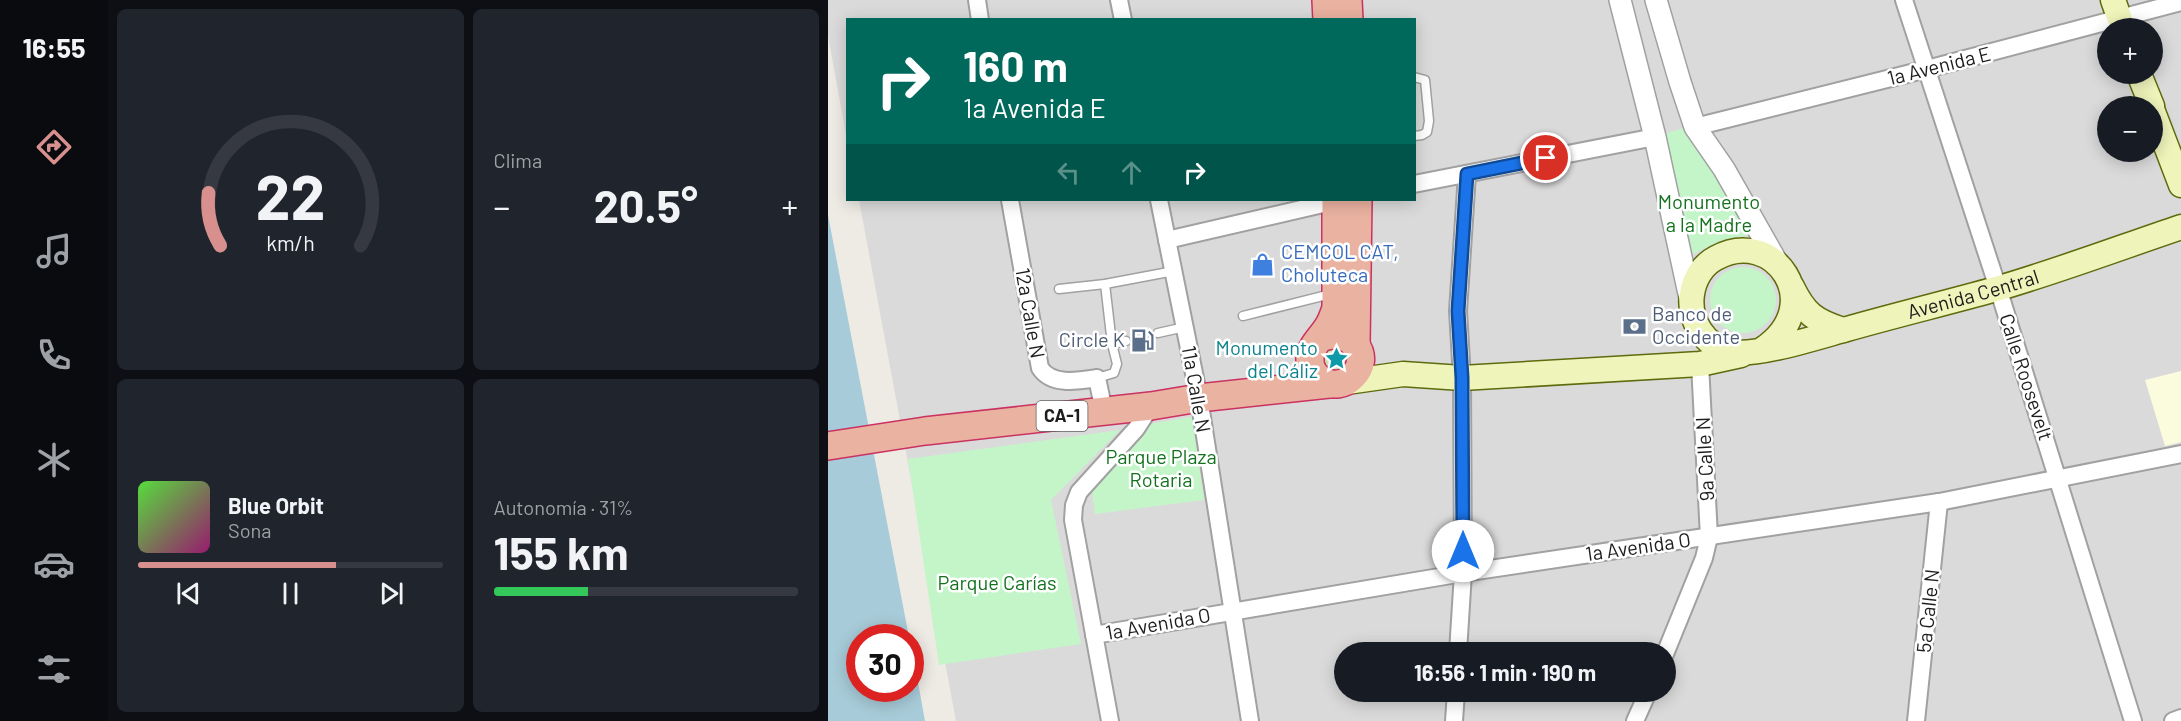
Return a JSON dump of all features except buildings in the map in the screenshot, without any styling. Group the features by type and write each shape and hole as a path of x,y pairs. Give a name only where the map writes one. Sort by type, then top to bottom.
{"highway":[{"path":"1326,0 1327,18"},
{"path":"1348,0 1349,18"},
{"path":"1343,201 1359,368 1354,376 1338,383 1315,375 1315,349 1336,334 1344,335 1357,348"},
{"name":"CA-1","path":"1210,397 1277,382 1296,370 1315,349 1331,323 1336,308 1343,201"},
{"name":"CA-1","path":"828,446 925,431 1338,383"}],"main road":[{"path":"2163,137 2181,185"},
{"name":"Avenida Central","path":"1338,383 1403,374 1462,378 1700,364 1843,330 1998,288 2181,227"},
{"path":"1700,364 1692,312 1693,286 1701,271 1714,259 1730,251 1747,250 1764,255 1783,272 1808,313 1826,325 1843,330"},
{"path":"1692,312 1703,335 1715,345 1730,352 1755,351 1777,340 1787,327 1793,311 1793,294 1783,272"},
{"name":"Avenida Central","path":"1357,348 1403,374"}],"street":[{"path":"977,0 980,18"},
{"path":"1119,0 1123,18"},
{"path":"1620,0 1655,137 1692,312"},
{"path":"1656,0 1695,126 1724,169 1783,272"},
{"name":"Calle Roosevelt","path":"1904,0 1998,288 2133,721"},
{"name":"1a Avenida E","path":"1695,126 1927,69 2118,16 2181,2"},
{"path":"1416,183 1655,137"},
{"path":"1459,642 1463,573 1462,378 1458,311 1467,174"},
{"name":"12a Calle N","path":"1010,201 1040,368 1050,378 1076,382 1097,378"},
{"name":"11a Calle N","path":"1159,201 1185,327 1210,397 1232,611 1250,721"},
{"path":"1167,240 1339,201"},
{"name":"9a Calle N","path":"1670,642 1704,558 1709,537 1700,364"},
{"path":"1097,378 1104,411"},
{"path":"1110,721 1073,520 1074,505 1079,492 1136,429 1151,406"},
{"name":"1a Avenida O","path":"1094,635 1463,573 1939,502 2181,453"},
{"name":"5a Calle N","path":"1916,721 1939,502"},
{"path":"1454,721 1455,702"},
{"path":"1635,721 1644,702"},
{"path":"2173,721 2181,718"}],"lane":[{"path":"1416,78 1425,80 1429,121 1427,132 1416,136"},
{"path":"1059,289 1174,272"},
{"path":"1097,378 1114,373 1117,364 1104,284"},
{"path":"1243,316 1337,292"},
{"path":"1158,333 1185,327"},
{"path":"1112,344 1126,340"}],"shaded area":[{"path":"828,0 2181,0 2181,721 956,721 859,201 1416,201 1416,18 846,18 846,135 828,36"},
{"path":"2181,371 2181,442 2165,446 2145,380"}],"green space":[{"name":"Monumento a la Madre","path":"1688,127 1754,234 1722,240 1691,255 1663,134"},
{"path":"1743,267 1756,270 1766,277 1773,287 1776,300 1773,313 1766,323 1756,330 1743,333 1730,330 1720,323 1713,313 1710,300 1713,287 1720,277 1730,270"},
{"path":"1323,344 1355,353 1334,379 1316,355"},
{"name":"Parque Plaza Rotaria","path":"1192,417 1204,500 1095,514 1092,490 1144,432 1143,425"},
{"name":"Parque Carías","path":"1120,430 1051,500 1081,644 939,665 908,459"}],"water":[{"path":"828,215 907,624 846,624 846,702 922,702 925,721 828,721"}],"place":[{"name":"CEMCOL CAT, Choluteca","path":"1263,264"},
{"name":"Banco de Occidente","path":"1634,326"},
{"name":"Circle K","path":"1143,340"},
{"name":"Monumento del Cáliz","path":"1336,359"}],"route":[{"path":"1463,551 1462,378 1458,311 1467,174 1546,158"}]}
